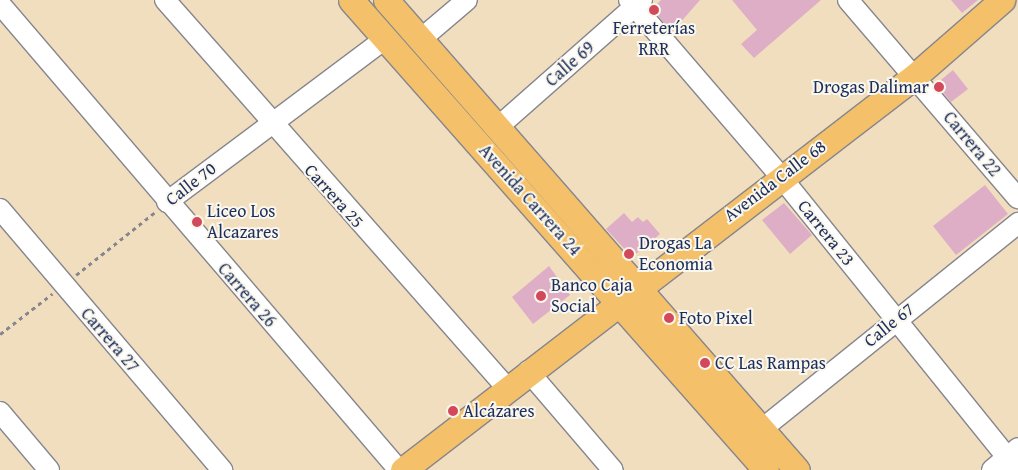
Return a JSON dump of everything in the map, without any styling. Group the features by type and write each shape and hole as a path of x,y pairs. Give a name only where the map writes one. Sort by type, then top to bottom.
{"main road":[{"name":"Avenida Carrera 24","path":"351,0 762,429 797,470"},
{"name":"Avenida Carrera 24","path":"386,0 498,127 629,292 766,470"},
{"name":"Avenida Calle 68","path":"406,469 629,292 915,76 1002,0"}],"street":[{"name":"Carrera 25","path":"166,0 269,123 507,388"},
{"path":"421,39 467,0"},
{"name":"Carrera 22","path":"848,0 1018,198"},
{"name":"Calle 69","path":"498,127 635,2"},
{"name":"Carrera 23","path":"635,2 781,177 896,320 1014,459"},
{"name":"Carrera 26","path":"0,4 167,202 406,469"},
{"name":"Calle 70","path":"167,202 269,123 386,38"},
{"name":"Carrera 27","path":"0,209 63,286 222,470"},
{"name":"Calle 67","path":"762,429 1018,223"},
{"path":"528,371 613,470"},
{"path":"0,412 49,470"},
{"path":"992,470 1014,459"}],"path":[{"name":"Calle 70","path":"0,334 167,202"}],"building":[{"path":"661,0 700,0 672,32 652,9"},
{"path":"732,0 821,0 754,58 741,44 757,30"},
{"path":"951,0 978,0 962,13"},
{"path":"953,70 968,89 951,102 936,84"},
{"path":"985,185 1008,214 956,255 933,226"},
{"path":"784,203 812,235 790,254 762,220"},
{"path":"624,213 632,222 638,217 643,222 647,219 660,234 632,257 606,229"},
{"name":"Banco Caja Social","path":"549,266 570,295 533,324 512,297"}],"place":[{"name":"Ferreterías RRR","path":"654,10"},
{"name":"Drogas Dalimar","path":"939,87"},
{"name":"Liceo Los Alcazares","path":"197,222"},
{"name":"Drogas La Economia","path":"629,254"},
{"name":"Banco Caja Social","path":"541,296"},
{"name":"Foto Pixel","path":"669,318"},
{"name":"CC Las Rampas","path":"705,363"},
{"name":"Alcázares","path":"453,411"}]}
